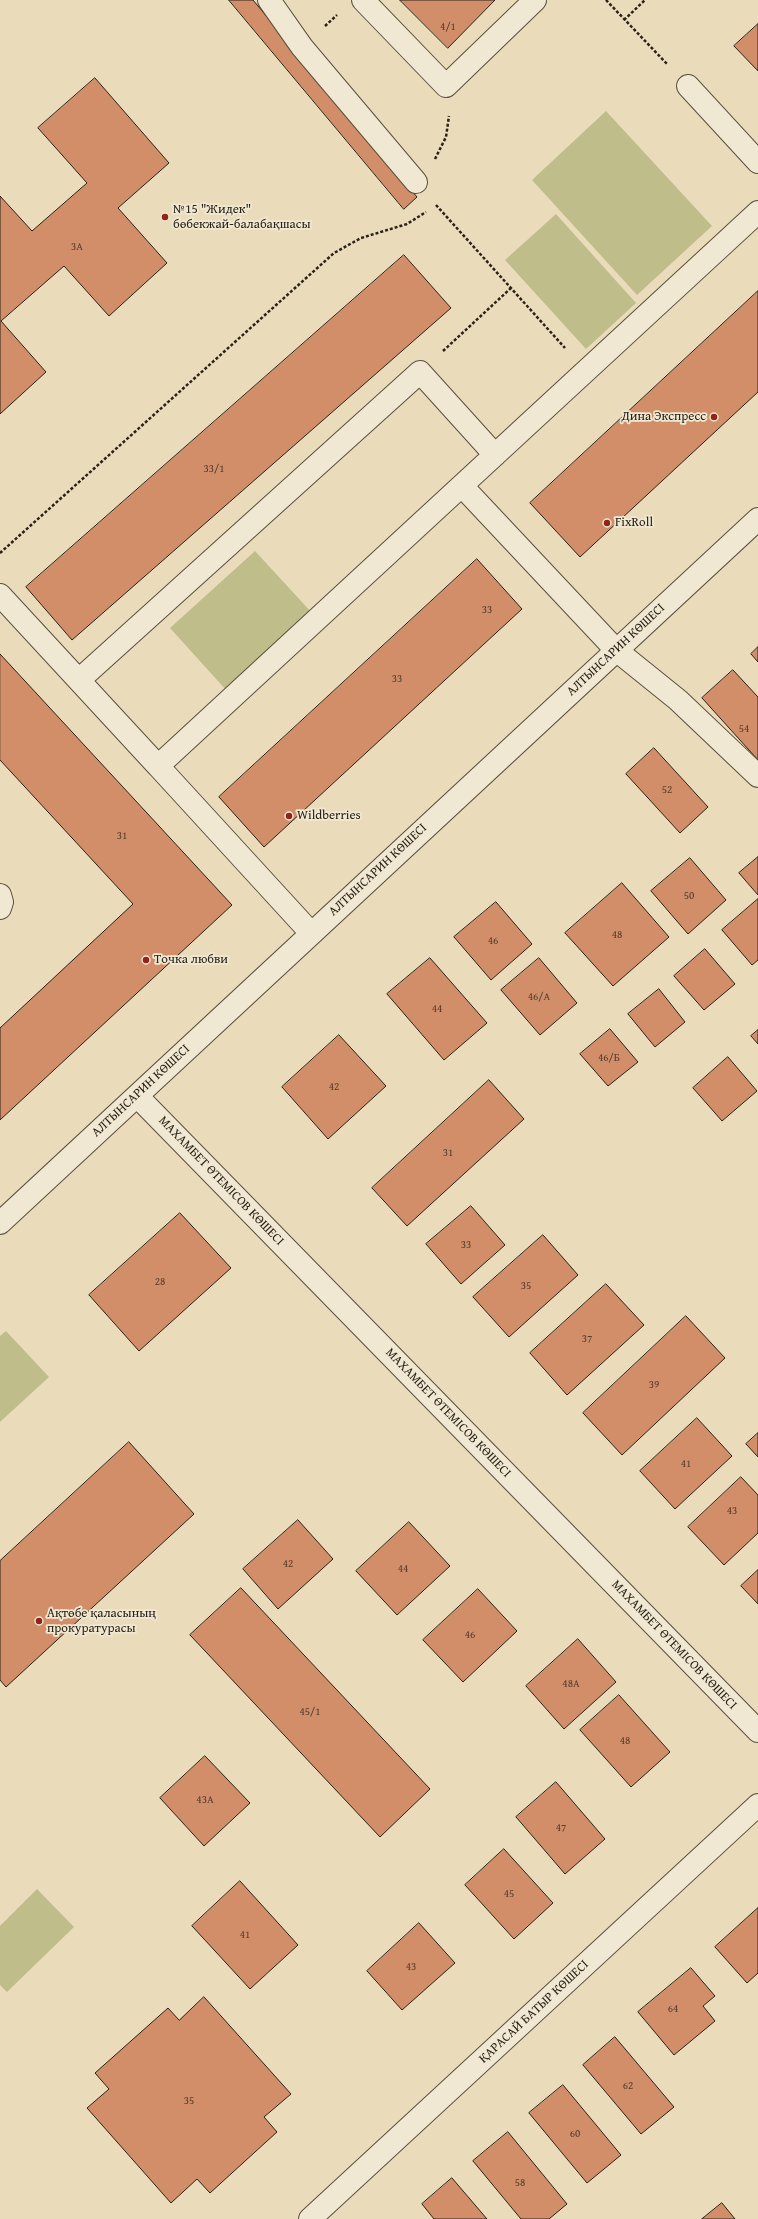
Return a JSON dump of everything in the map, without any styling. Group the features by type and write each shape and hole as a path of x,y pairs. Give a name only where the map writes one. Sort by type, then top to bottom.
{"street":[{"path":"269,0 302,47 416,182"},
{"path":"363,0 446,86 535,0"},
{"path":"688,86 758,162"},
{"path":"158,766 758,212"},
{"path":"79,680 420,372 495,455"},
{"path":"462,486 616,650 678,700 758,776"},
{"name":"АЛТЫНСАРИН КӨШЕСІ","path":"0,1223 758,519"},
{"path":"0,595 311,933"},
{"path":"0,895 2,902 0,908"},
{"name":"МАХАМБЕТ ӨТЕМІСОВ КӨШЕСІ","path":"137,1096 758,1731"},
{"name":"ҚАРАСАЙ БАТЫР КӨШЕСІ","path":"310,2219 758,1805"}],"path":[{"path":"606,0 688,86"},
{"path":"624,20 645,0"},
{"path":"302,47 343,10"},
{"path":"446,86 450,110 446,137 436,158 416,182 586,371"},
{"path":"0,553 334,253 361,238 407,224 436,205"},
{"path":"420,372 511,288"}],"shaded area":[{"path":"606,111 712,226 637,295 532,180"},
{"path":"556,214 636,303 586,349 505,260"},
{"path":"255,551 313,614 227,691 170,628"},
{"path":"6,1331 49,1377 0,1422 0,1336"},
{"path":"37,1889 74,1927 7,1992 0,1985 0,1926"}],"building":[{"path":"229,0 253,0 417,197 404,209"},
{"path":"400,0 495,0 448,48"},
{"path":"758,24 758,71 734,46"},
{"path":"95,78 169,163 118,208 167,263 109,316 64,266 1,321 46,372 0,414 0,196 32,231 87,183 38,128"},
{"path":"404,255 451,308 72,640 26,587"},
{"path":"758,291 758,392 580,557 530,503"},
{"path":"477,559 522,609 264,847 219,797"},
{"path":"758,647 758,662 751,654"},
{"path":"0,654 232,905 0,1120 0,1028 133,904 0,760"},
{"path":"733,670 758,697 758,760 702,698"},
{"path":"654,748 708,807 680,833 626,774"},
{"path":"758,857 758,895 739,873"},
{"path":"690,858 726,900 688,934 651,891"},
{"path":"622,883 669,937 613,986 565,933"},
{"path":"758,899 758,960 752,965 722,930"},
{"path":"496,902 532,944 491,980 454,937"},
{"path":"705,949 735,984 704,1010 674,976"},
{"path":"430,958 487,1023 444,1060 387,994"},
{"path":"539,958 577,1003 540,1035 501,990"},
{"path":"659,989 685,1022 655,1047 628,1014"},
{"path":"610,1029 638,1062 608,1086 580,1054"},
{"path":"758,1030 758,1044 751,1036"},
{"path":"339,1035 386,1086 328,1139 282,1087"},
{"path":"728,1057 757,1091 722,1121 693,1088"},
{"path":"489,1080 524,1119 407,1226 372,1188"},
{"path":"471,1206 505,1245 461,1284 426,1244"},
{"path":"180,1213 231,1268 139,1351 89,1295"},
{"path":"543,1235 578,1275 509,1337 473,1297"},
{"path":"606,1284 644,1325 567,1395 530,1353"},
{"path":"686,1316 725,1358 622,1455 583,1413"},
{"path":"697,1418 732,1456 675,1509 640,1471"},
{"path":"758,1433 758,1457 746,1444"},
{"name":"Ақтөбе қаласының прокуратурасы","path":"129,1442 194,1514 6,1687 0,1680 0,1561"},
{"path":"741,1477 758,1495 758,1533 724,1565 688,1527"},
{"path":"298,1520 333,1559 278,1609 243,1569"},
{"path":"409,1522 450,1566 397,1615 356,1571"},
{"path":"758,1570 758,1604 741,1586"},
{"path":"241,1588 430,1789 380,1837 190,1635"},
{"path":"478,1589 517,1631 463,1682 423,1640"},
{"path":"578,1639 616,1682 564,1729 526,1686"},
{"path":"619,1695 670,1752 631,1787 580,1730"},
{"path":"205,1756 250,1803 204,1846 160,1798"},
{"path":"556,1782 605,1839 565,1874 516,1817"},
{"path":"504,1849 553,1903 514,1939 465,1885"},
{"path":"240,1881 298,1945 250,1989 192,1926"},
{"path":"758,1908 758,1973 747,1983 715,1947"},
{"path":"419,1923 455,1963 402,2010 367,1971"},
{"path":"691,1968 715,1996 703,2006 715,2021 674,2055 638,2012"},
{"path":"204,1997 291,2094 264,2117 277,2132 210,2193 197,2179 171,2203 87,2108 109,2089 95,2073 168,2008 179,2020"},
{"path":"615,2037 674,2107 641,2134 583,2065"},
{"path":"563,2085 621,2155 587,2183 529,2113"},
{"path":"508,2132 567,2204 549,2219 521,2219 473,2161"},
{"path":"452,2178 487,2219 434,2219 422,2204"},
{"path":"722,2203 735,2219 702,2219"}],"place":[{"name":"№15 \"Жидек\" бөбекжай-балабақшасы","path":"165,217"},
{"name":"Дина Экспресс","path":"714,417"},
{"name":"FixRoll","path":"607,523"},
{"name":"Wildberries","path":"289,816"},
{"name":"Точка любви","path":"146,960"},
{"name":"Ақтөбе қаласының прокуратурасы","path":"39,1621"}]}
